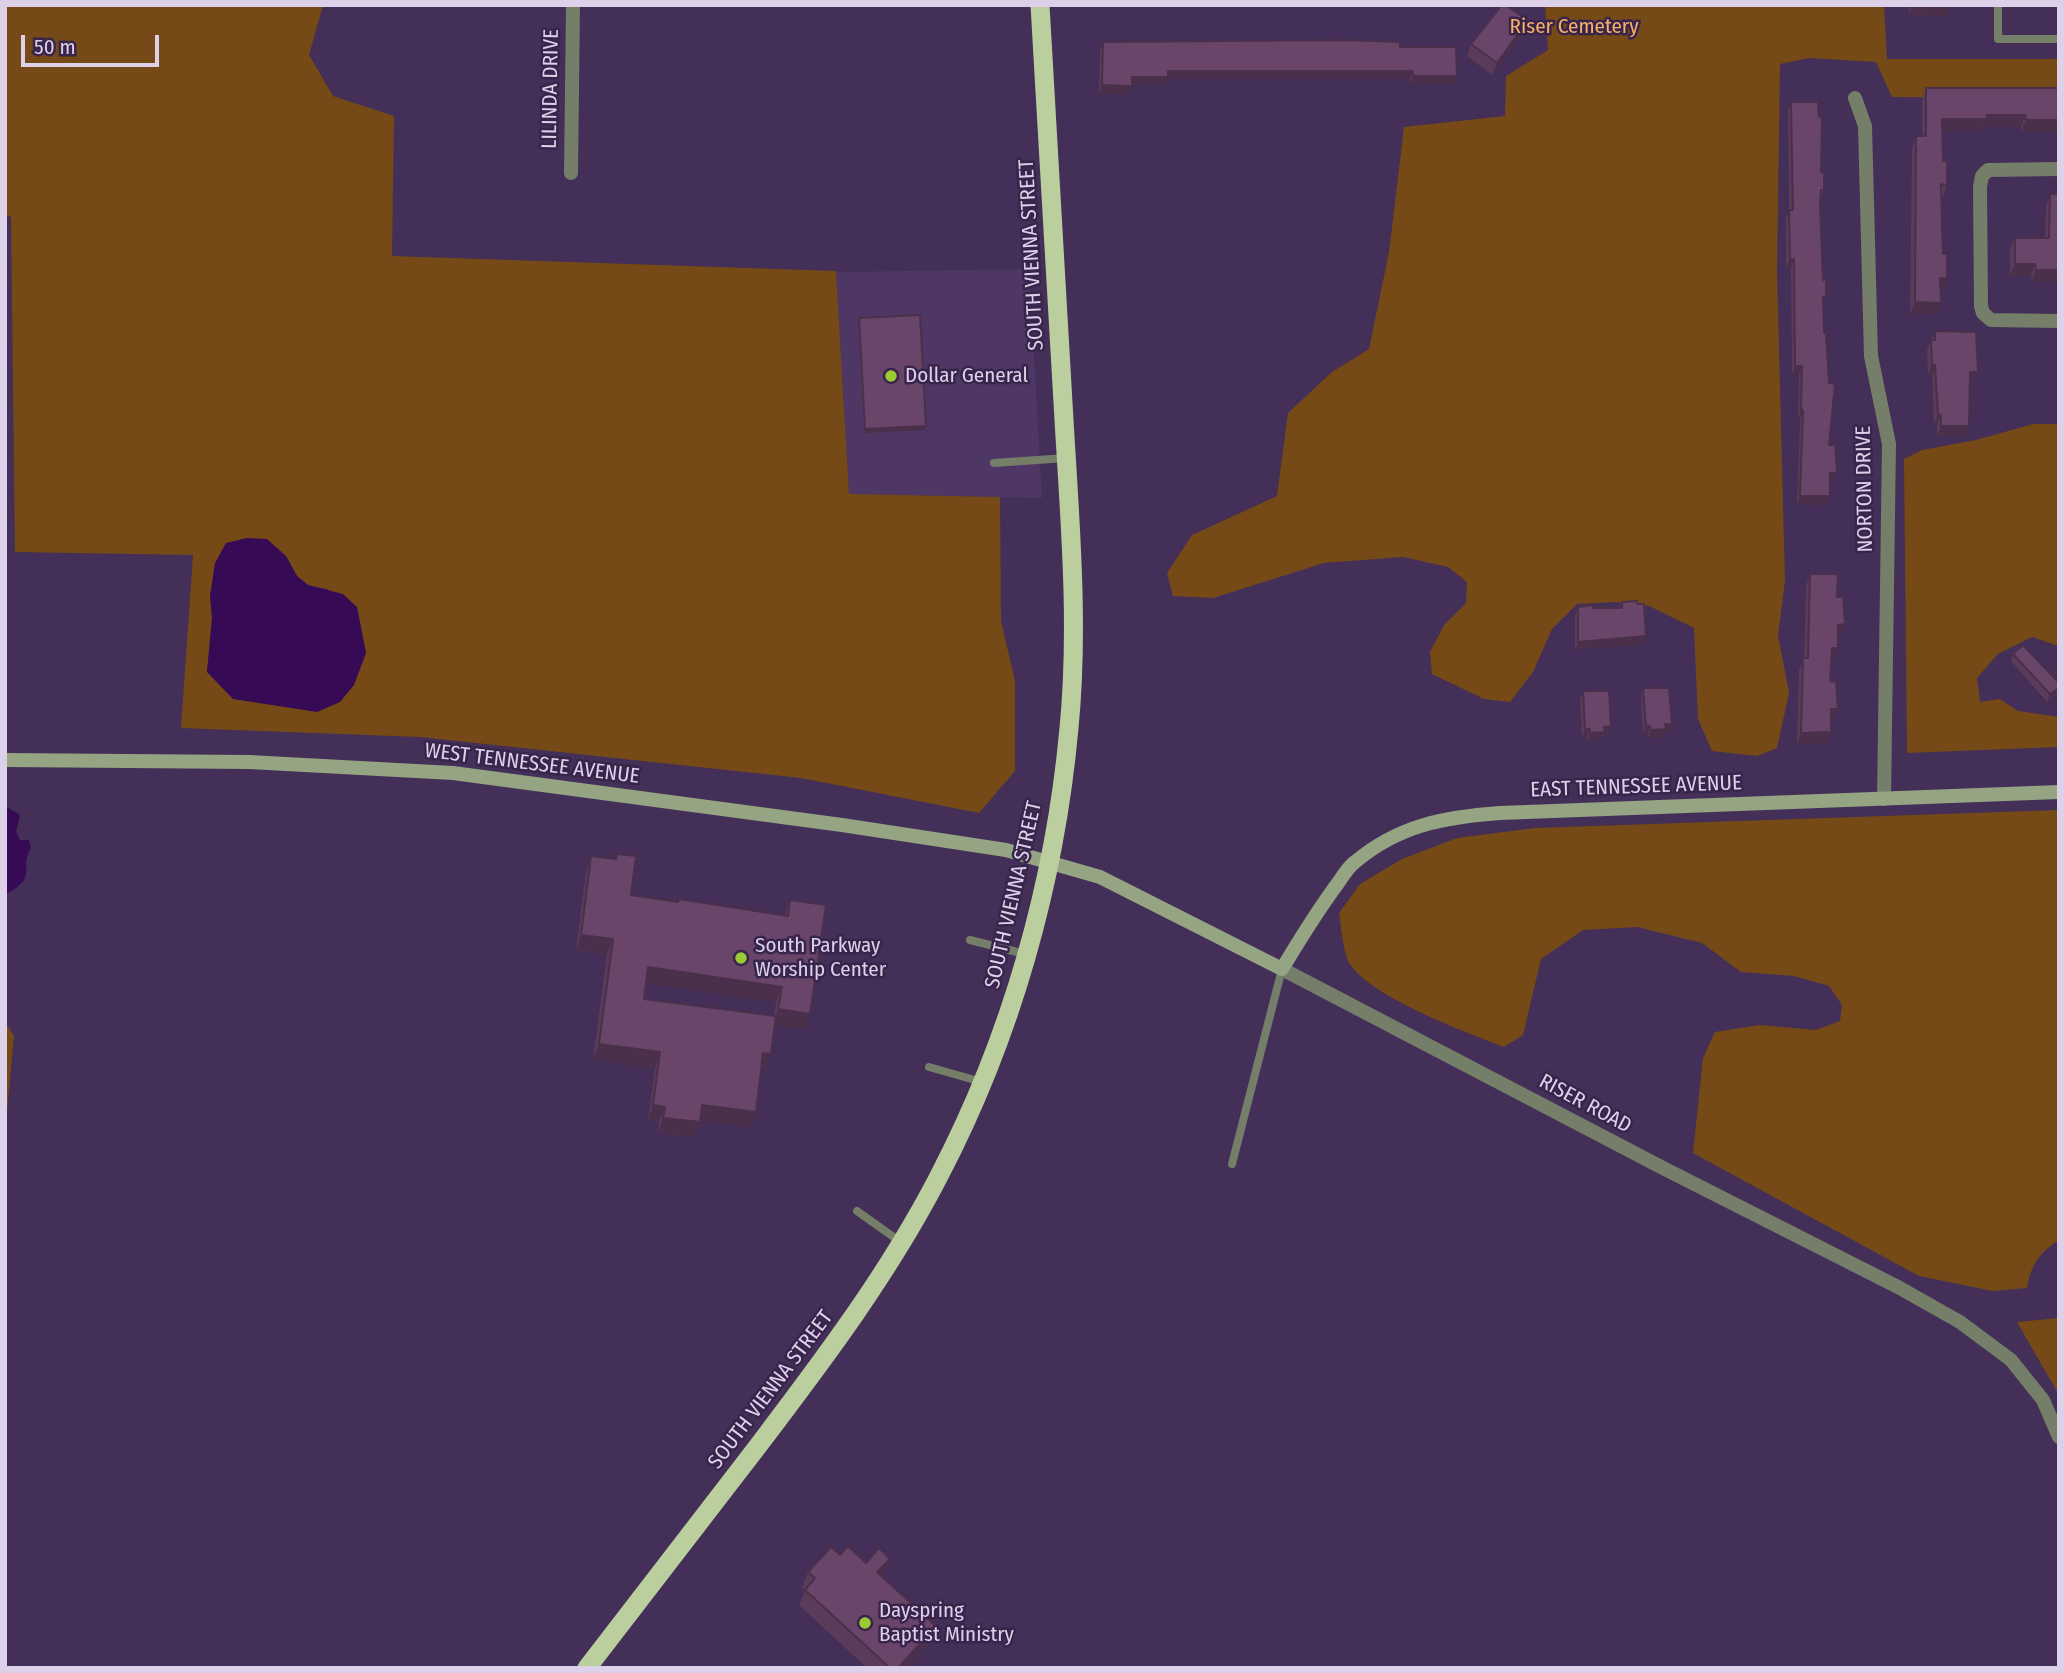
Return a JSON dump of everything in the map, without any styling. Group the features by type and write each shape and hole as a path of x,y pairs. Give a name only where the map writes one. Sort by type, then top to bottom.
{"highway":[{"name":"SOUTH VIENNA STREET","path":"587,1668 830,1352 902,1242 939,1177 982,1082 1015,997 1027,955 1059,815 1073,682 1066,458 1040,5"}],"main road":[{"name":"WEST TENNESSEE AVENUE","path":"5,760 249,762 453,773 869,829 1006,850 1049,862"},
{"name":"EAST TENNESSEE AVENUE","path":"1283,969 1320,907 1353,863 1388,839 1419,825 1454,816 2059,792"},
{"name":"RISER ROAD","path":"1049,862 1100,877 1283,969"}],"street":[{"name":"LILINDA DRIVE","path":"571,173 573,5"},
{"name":"NORTON DRIVE","path":"1855,98 1865,126 1871,356 1889,444 1884,799"},
{"path":"2059,169 1988,170 1981,181 1980,213 1983,313 1992,320 2059,321"},
{"name":"RISER ROAD","path":"1283,969 1663,1168 1898,1287 1960,1322 2011,1360 2043,1400 2059,1437"}],"lane":[{"path":"1998,5 1998,39 2059,39"},
{"path":"995,463 1066,458"},
{"path":"970,940 1027,955"},
{"path":"1232,1164 1283,969"},
{"path":"929,1067 982,1082"},
{"path":"857,1211 902,1242"}],"shaded area":[{"path":"1029,269 1042,498 849,494 836,272"},
{"path":"247,538 267,539 286,556 297,576 308,585 343,594 357,607 366,653 354,685 340,702 317,712 233,699 207,672 212,618 210,596 215,563 226,543"},
{"path":"5,806 20,815 16,832 20,840 29,840 31,848 26,862 25,878 5,895"}],"green space":[{"path":"5,5 323,5 309,55 333,96 394,116 392,256 836,271 849,494 1000,497 1001,621 1015,681 1015,771 979,813 801,778 420,737 181,728 193,555 15,552 11,217 5,215","holes":["286,556 297,576 308,585 327,589 357,607 366,653 207,672 212,618 210,596"]},
{"name":"Riser Cemetery","path":"1545,5 1884,5 1887,59 2059,59 2059,98 1892,97 1876,62 1809,58 1780,64 1777,272 1785,581 1778,635 1789,693 1777,748 1757,756 1712,751 1698,719 1694,628 1649,606 1616,602 1577,604 1552,629 1533,672 1510,702 1484,699 1432,674 1430,652 1444,625 1466,603 1467,582 1448,567 1403,557 1324,563 1213,598 1173,596 1167,573 1192,535 1277,496 1288,413 1332,372 1369,349 1389,252 1404,127 1505,116 1506,76 1548,50"},
{"path":"2033,424 2059,424 2059,646 2032,637 1998,654 1977,678 1980,702 2000,699 2018,711 2059,717 2059,747 1907,753 1904,459 1922,450 1976,440"},
{"path":"2059,810 2059,1240 2037,1260 2027,1288 1993,1291 1919,1276 1693,1153 1703,1058 1715,1032 1760,1025 1816,1030 1840,1021 1842,1005 1829,986 1794,976 1741,972 1702,943 1637,927 1583,930 1541,959 1523,1035 1504,1047 1443,1023 1375,988 1348,961 1343,944 1339,913 1360,884 1402,859 1457,838 1535,828"},
{"path":"5,1022 14,1036 5,1133"},
{"path":"2059,1318 2059,1395 2017,1322"}],"building":[{"path":"1502,5 1528,20 1497,63 1471,44"},
{"path":"1103,42 1400,42 1400,47 1456,47 1457,76 1413,76 1413,71 1168,71 1168,77 1132,77 1132,86 1102,85"},
{"path":"1926,88 2059,88 2059,120 2026,120 2025,115 1987,115 1987,119 1942,119 1943,161 1947,161 1947,186 1941,184 1943,254 1947,254 1947,279 1940,278 1941,303 1915,302 1916,136 1926,136"},
{"path":"1791,102 1818,102 1819,117 1822,117 1821,172 1824,172 1824,190 1821,190 1820,206 1823,280 1826,279 1826,297 1823,297 1824,333 1829,383 1835,384 1829,445 1835,445 1837,473 1830,473 1830,496 1800,496 1802,366 1795,366 1794,259 1790,259 1789,210 1793,210"},
{"path":"2050,194 2059,194 2059,270 2036,270 2035,264 2015,264 2015,238 2049,238"},
{"name":"Dollar General","path":"920,315 926,426 865,429 859,318"},
{"path":"1935,331 1976,332 1978,372 1970,372 1969,426 1941,426 1935,365 1932,365 1931,340 1935,340"},
{"path":"1810,574 1838,574 1837,597 1843,597 1845,624 1838,625 1838,648 1832,648 1830,681 1836,682 1838,709 1831,709 1831,732 1801,733 1803,658 1808,658"},
{"path":"1637,601 1637,604 1644,604 1646,636 1578,642 1578,607 1593,605 1593,608 1622,608 1622,602"},
{"path":"2023,645 2059,683 2059,688 2050,694 2013,654"},
{"path":"1643,688 1669,688 1672,724 1665,724 1666,729 1651,730 1650,726 1646,726"},
{"path":"1583,691 1609,691 1611,726 1604,727 1605,732 1590,733 1590,729 1585,729"},
{"path":"617,854 636,856 631,895 678,902 679,899 788,916 790,900 826,905 810,1014 778,1009 782,987 648,967 644,999 776,1016 771,1054 763,1053 756,1112 702,1105 700,1122 663,1118 665,1107 653,1105 660,1052 599,1044 613,939 581,935 591,856 616,859"},
{"name":"Dayspring Baptist Ministry","path":"848,1546 866,1563 879,1548 890,1559 877,1572 936,1626 898,1668 890,1668 805,1590 815,1578 808,1572 831,1547 840,1555"}],"place":[{"name":"Dollar General","path":"891,376"},
{"name":"South Parkway Worship Center","path":"741,958"},
{"name":"Dayspring Baptist Ministry","path":"865,1623"}]}
